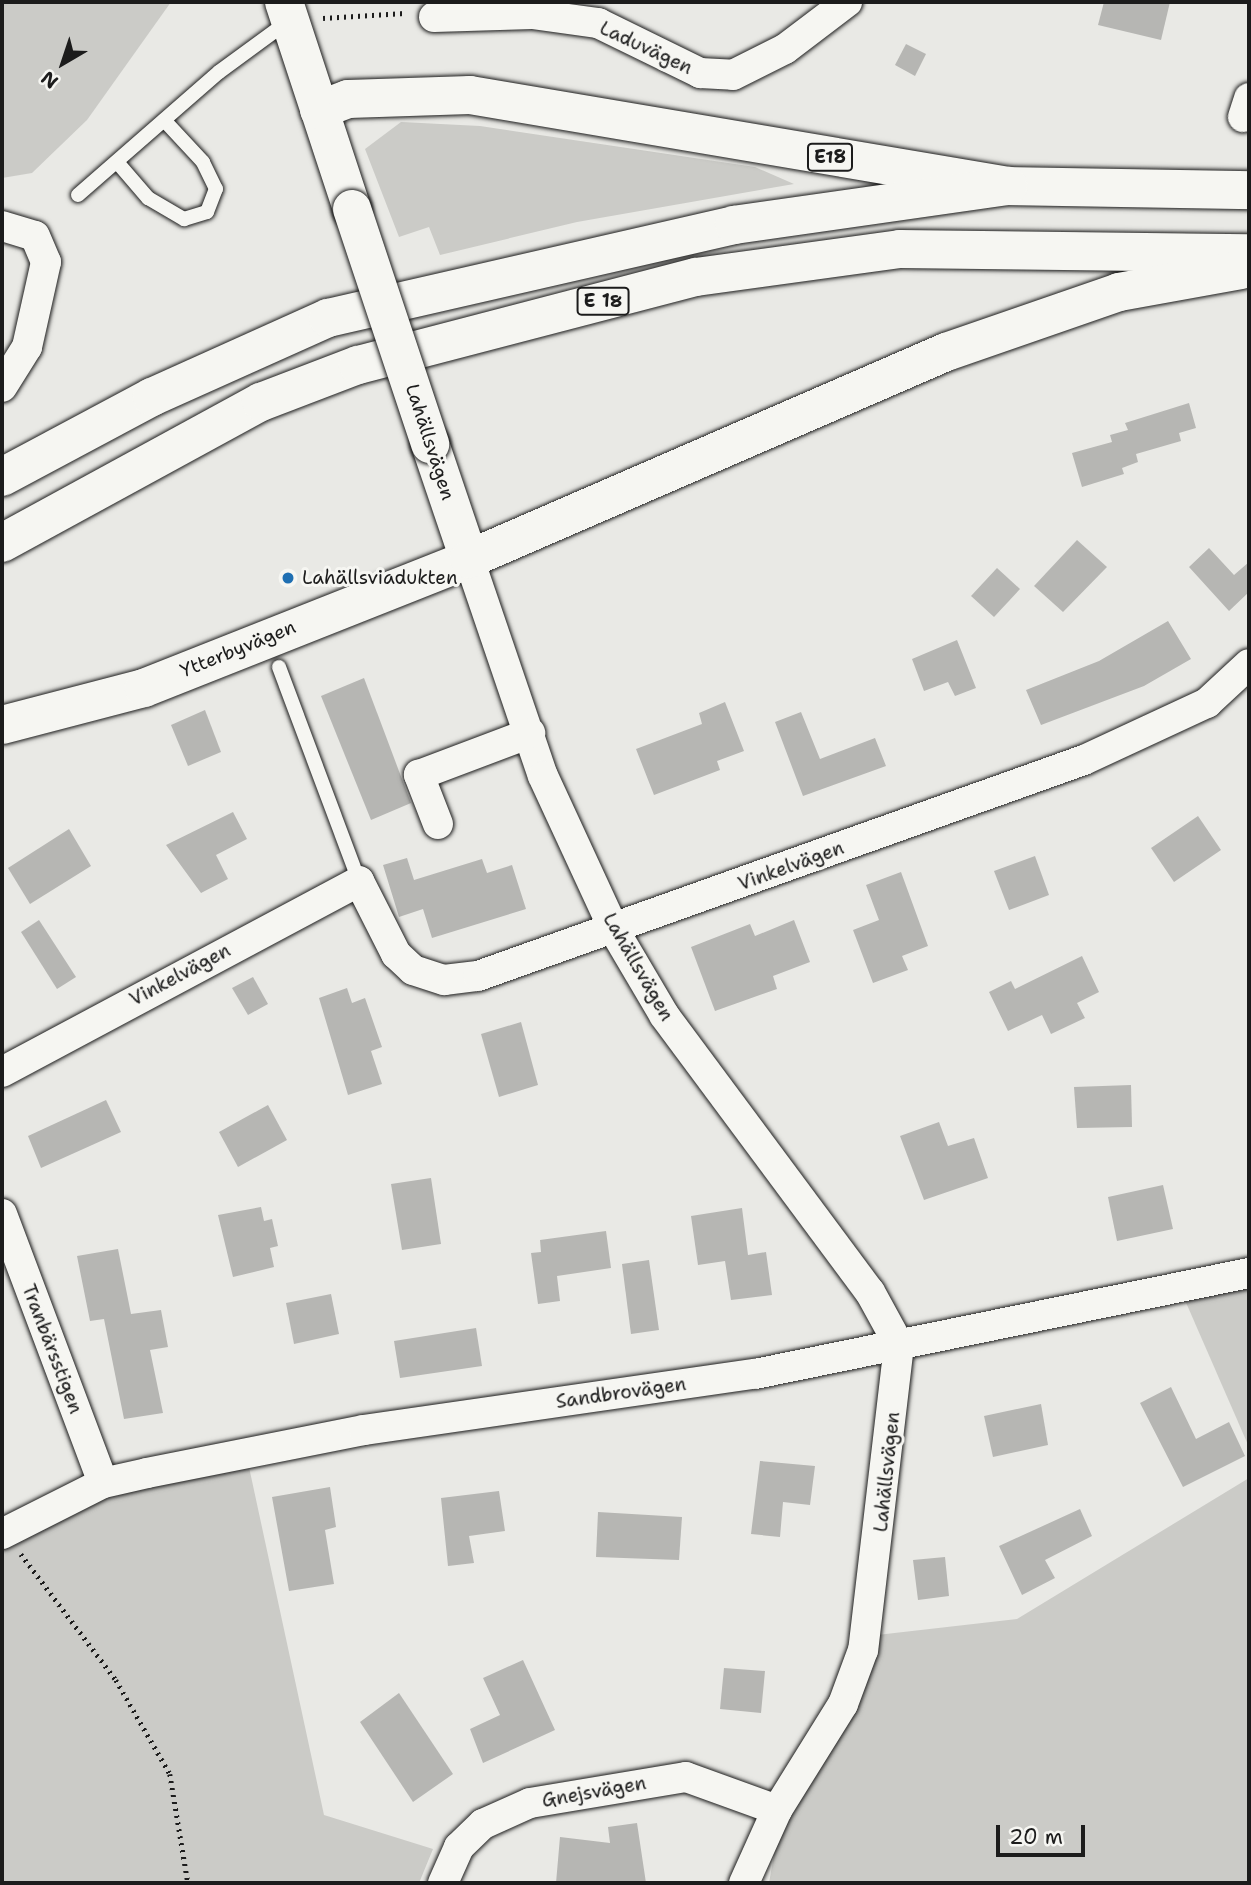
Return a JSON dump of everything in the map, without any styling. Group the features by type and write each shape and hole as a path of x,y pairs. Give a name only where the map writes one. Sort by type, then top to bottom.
{"main road":[{"name":"Lahällsvägen","path":"288,11 469,559"},
{"name":"E18","path":"319,110 348,99 470,95 1008,186"},
{"name":"E 18","path":"2,477 152,397 328,318 721,228 1008,186 1249,190"},
{"name":"E 18","path":"2,543 261,402 358,365 696,277 900,249 1249,253"},
{"name":"Ytterbyvägen","path":"2,725 144,688 469,559 946,352 1119,292 1249,269"}],"street":[{"name":"Laduvägen","path":"434,17 532,14 598,23 700,73 733,75 785,49 847,2"},
{"path":"2,226 35,236 46,262 27,347 2,387"},
{"name":"Lahällsvägen","path":"469,559 530,733 614,929 664,1015 870,1292 899,1345 863,1650 843,1704 777,1810 744,1883"},
{"name":"Vinkelvägen","path":"2,1072 359,881 396,954 413,970 444,980 478,976 1084,760 1207,703 1249,664"},
{"path":"438,824 419,775 530,733"},
{"name":"Tranbärsstigen","path":"2,1214 103,1483"},
{"name":"Sandbrovägen","path":"5,1532 103,1483 363,1430 755,1374 1249,1273"},
{"name":"Gnejsvägen","path":"443,1883 459,1847 483,1824 530,1803 685,1777 777,1810"}],"lane":[{"path":"78,195 288,11"},
{"path":"117,162 148,198 184,219 207,212 216,189 203,162 164,120"},
{"name":"Vinkelvägen","path":"279,667 359,881"}],"path":[{"path":"288,11 434,17"},
{"path":"5,1532 35,1579 116,1680 170,1774 188,1883"}],"shaded area":[{"path":"2,2 171,2 87,120 32,173 2,178"},
{"path":"401,122 480,126 755,167 794,184 577,222 440,255 429,227 399,237 365,149"},
{"path":"1249,1282 1249,1447 1184,1298"},
{"path":"249,1467 324,1815 433,1849 419,1883 2,1883 2,1543 133,1482"},
{"path":"1249,1478 1249,1883 769,1883 777,1838 877,1635 1017,1619"}],"building":[{"path":"1104,2 1170,2 1161,40 1098,25"},
{"path":"906,44 926,54 915,76 895,65"},
{"path":"1189,403 1196,428 1179,433 1181,441 1136,454 1138,462 1122,468 1124,474 1082,487 1072,453 1112,442 1110,435 1128,430 1125,423"},
{"path":"1077,540 1107,567 1063,612 1034,586"},
{"path":"1209,548 1234,575 1249,562 1249,592 1229,611 1189,567"},
{"path":"997,568 1020,589 994,617 971,596"},
{"path":"1168,621 1191,659 1144,686 1041,725 1026,690 1099,661"},
{"path":"957,640 976,688 955,696 948,682 924,691 912,659"},
{"path":"364,678 411,803 371,820 321,696"},
{"path":"725,702 744,751 717,761 720,770 654,795 636,749 702,724 699,713"},
{"path":"205,710 221,752 188,766 171,725"},
{"path":"801,712 820,759 875,738 886,766 803,796 775,722"},
{"path":"233,812 247,839 216,855 228,879 201,893 166,845"},
{"path":"1198,816 1221,850 1174,882 1151,848"},
{"path":"69,829 91,866 30,904 8,868"},
{"path":"1035,856 1049,895 1009,910 994,871"},
{"path":"407,858 414,880 482,859 487,873 512,865 526,909 432,938 423,909 399,917 383,865"},
{"path":"901,872 928,946 902,956 908,970 873,983 853,930 879,920 866,885"},
{"path":"39,920 76,977 57,989 21,932"},
{"path":"794,920 810,962 773,976 777,989 715,1011 691,947 750,924 755,936"},
{"path":"1082,956 1099,992 1077,1003 1085,1018 1051,1034 1042,1015 1008,1031 989,992 1011,981 1015,989"},
{"path":"253,977 268,1004 248,1015 232,988"},
{"path":"347,988 352,1003 365,998 382,1047 371,1051 382,1084 348,1095 319,998"},
{"path":"521,1022 538,1085 499,1097 481,1034"},
{"path":"1131,1085 1132,1127 1077,1128 1074,1087"},
{"path":"106,1100 121,1132 41,1168 28,1136"},
{"path":"268,1105 287,1140 238,1167 219,1132"},
{"path":"939,1122 948,1146 974,1138 988,1178 924,1200 900,1136"},
{"path":"431,1178 441,1244 402,1250 391,1184"},
{"path":"1163,1185 1173,1229 1117,1241 1108,1197"},
{"path":"261,1207 264,1221 272,1219 278,1246 270,1248 274,1267 233,1277 218,1215"},
{"path":"742,1208 748,1255 766,1252 772,1295 731,1300 725,1261 698,1265 691,1216"},
{"path":"606,1231 611,1268 557,1276 560,1301 538,1304 531,1253 541,1252 540,1240"},
{"path":"118,1249 131,1314 161,1310 168,1347 150,1350 163,1413 124,1419 104,1319 90,1321 77,1256"},
{"path":"649,1260 659,1330 631,1334 622,1264"},
{"path":"331,1294 339,1334 294,1344 286,1303"},
{"path":"476,1328 482,1366 400,1378 394,1341"},
{"path":"1171,1387 1196,1439 1229,1422 1245,1456 1183,1487 1140,1403"},
{"path":"1041,1404 1048,1445 993,1457 984,1416"},
{"path":"760,1461 815,1466 810,1505 783,1502 780,1537 751,1534"},
{"path":"330,1487 336,1527 325,1530 334,1584 289,1591 272,1497"},
{"path":"499,1491 505,1531 469,1536 474,1563 448,1566 441,1498"},
{"path":"1080,1509 1092,1536 1045,1560 1055,1578 1022,1595 999,1546"},
{"path":"598,1512 682,1517 679,1560 596,1557"},
{"path":"945,1557 949,1596 918,1600 913,1560"},
{"path":"523,1660 555,1730 483,1763 470,1729 500,1715 483,1678"},
{"path":"724,1668 765,1671 761,1713 720,1709"},
{"path":"399,1693 453,1774 413,1802 360,1722"},
{"path":"637,1823 646,1883 556,1883 560,1837 610,1843 608,1827"}],"place":[{"name":"Lahällsviadukten","path":"288,578"}]}
